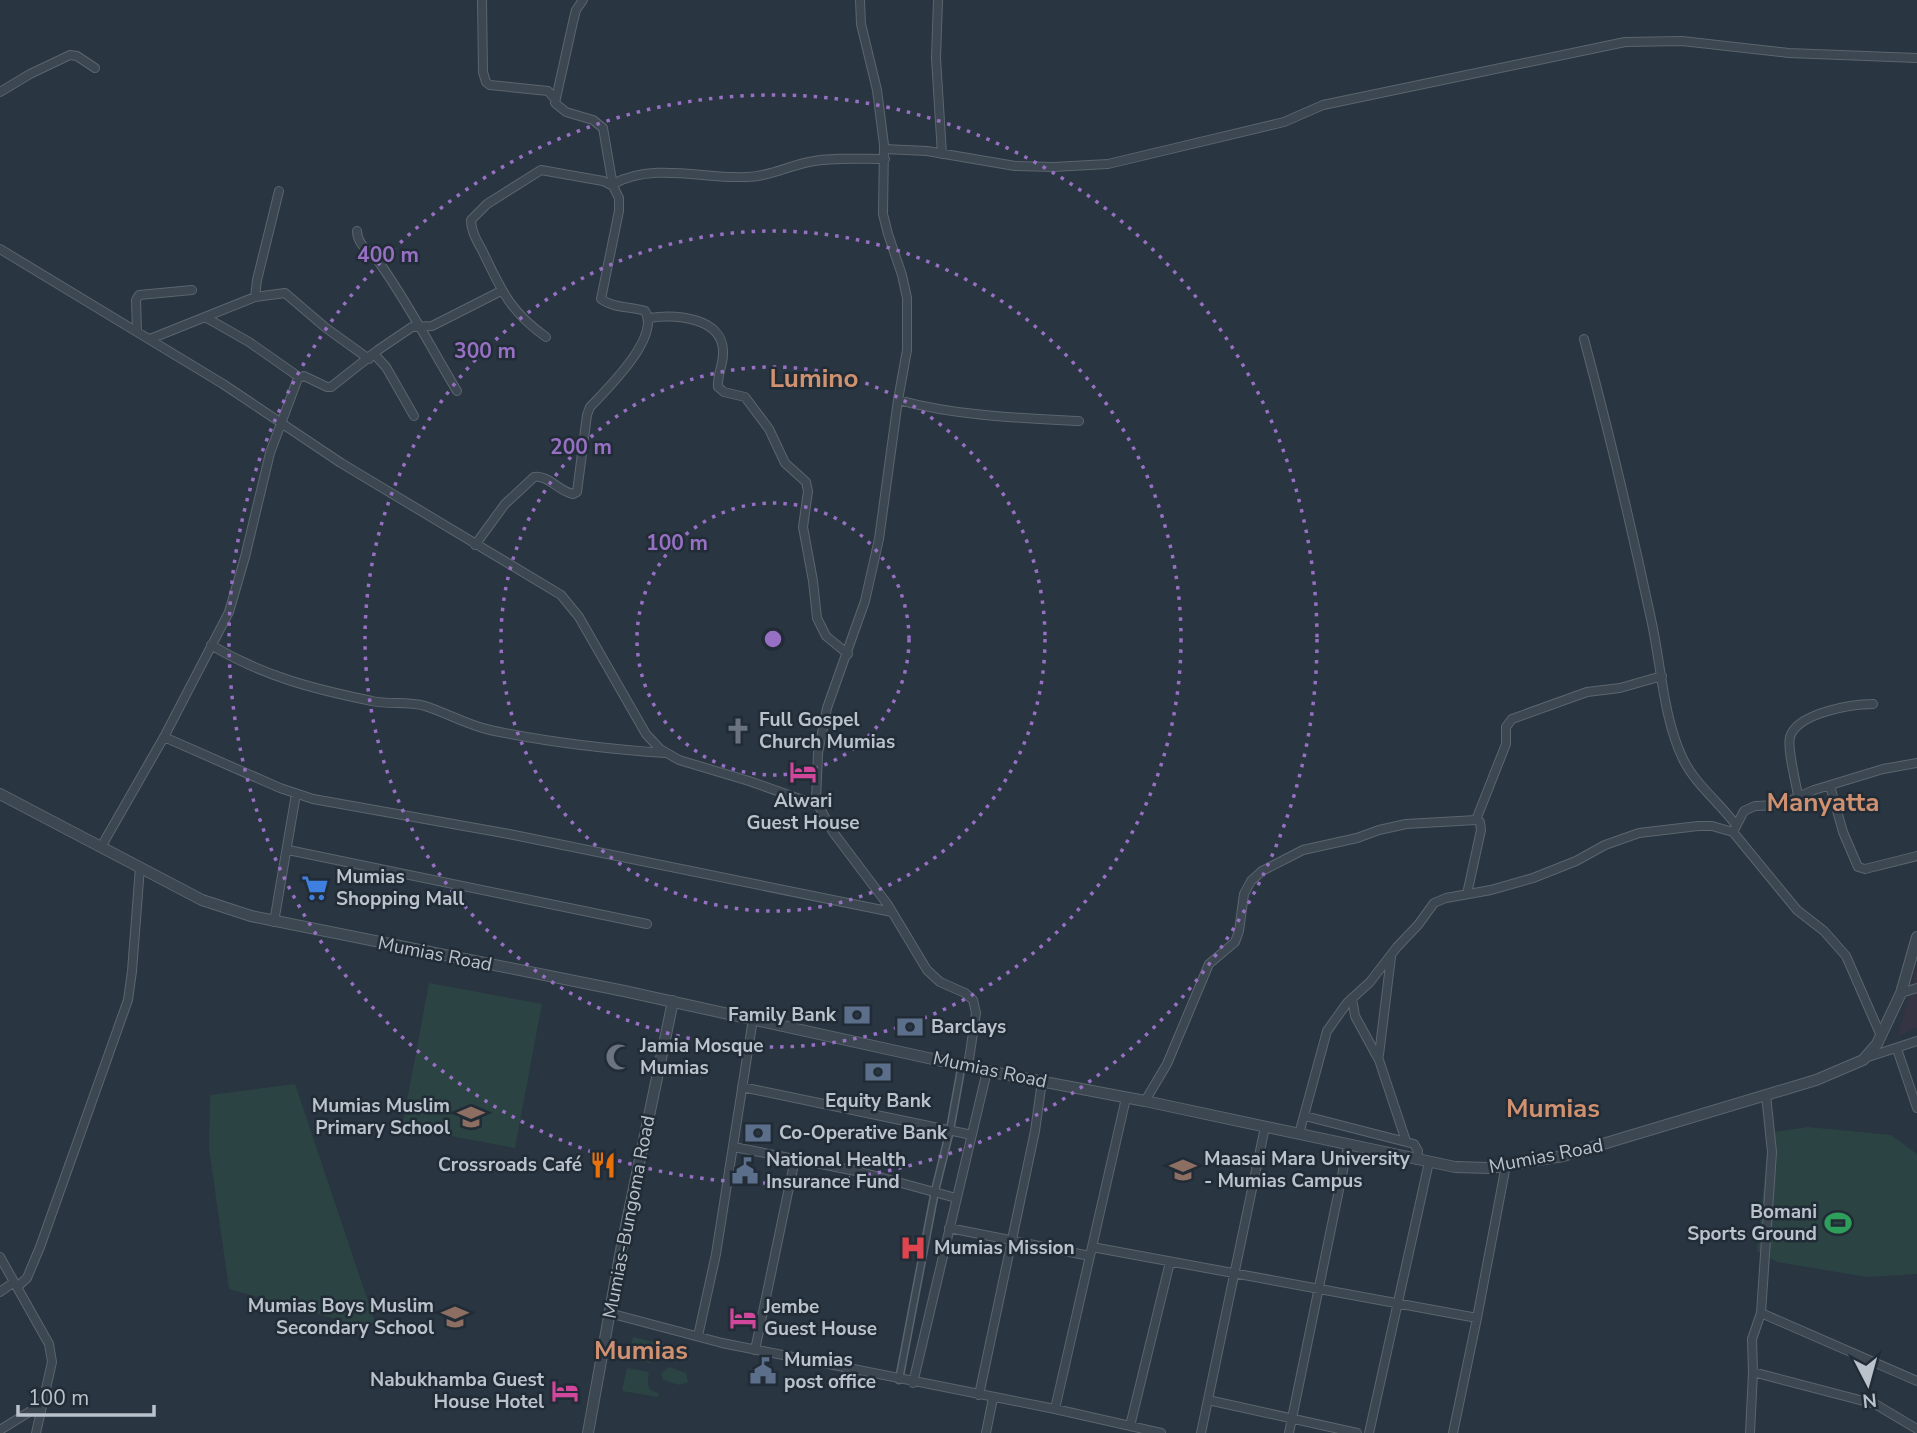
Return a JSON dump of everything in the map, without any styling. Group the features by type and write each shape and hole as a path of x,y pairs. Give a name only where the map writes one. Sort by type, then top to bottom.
{"street":[{"path":"475,545 505,504 534,477 544,477 566,492 578,492 590,407 634,360 649,318 645,311 617,307 601,299 619,221 619,198 613,185 603,128 593,120 572,115 559,108 548,91 488,85 483,72 482,0"},
{"path":"555,99 576,10 583,0"},
{"path":"859,0 863,33 877,90 884,149 883,214 902,275 908,308 907,350 879,539 865,601 827,708 815,792 817,805 833,832 892,912 931,974 973,1000 975,1013 935,1191 900,1380"},
{"path":"938,0 936,58 942,154"},
{"path":"884,149 942,154 1015,166 1108,164 1276,124 1323,105 1625,42 1682,41 1789,53 1917,58"},
{"path":"0,92 71,55 95,68"},
{"path":"546,337 523,319 501,291 471,226 471,220 481,209 543,170 613,185 628,177 644,175 683,172 744,178 766,175 809,162 885,159"},
{"path":"255,297 279,191"},
{"path":"357,231 359,242 390,278 457,391"},
{"path":"0,249 223,384 281,424 475,545 540,582 570,604 646,734 665,752 686,762 817,805"},
{"path":"137,331 136,299 139,295 192,290"},
{"path":"205,317 249,342 299,377 306,377 330,387 412,327 432,326 501,291"},
{"path":"150,339 255,297 288,294 326,328 386,367 414,415"},
{"path":"649,318 678,316 698,320 710,326 720,336 723,352 719,387 724,392 745,397 769,429 785,463 806,482 808,491 803,527 817,618 825,636 848,654"},
{"path":"1584,339 1617,465 1673,729 1683,760 1786,898 1824,931 1846,956 1881,1035"},
{"path":"101,847 164,737 229,612 270,453 299,377"},
{"path":"898,400 963,414 1079,421"},
{"path":"211,645 256,670 282,679 375,702 404,702 424,706 490,730 618,750 665,752"},
{"path":"1476,820 1506,744 1506,727 1512,719 1587,692 1620,688 1662,676"},
{"path":"1798,796 1791,734 1802,723 1826,710 1873,704"},
{"path":"164,737 296,794 509,834 892,912"},
{"path":"1734,829 1744,811 1755,806 1780,805 1798,796 1883,769 1917,763"},
{"path":"1830,786 1852,856 1860,869 1917,856"},
{"name":"Mumias Road","path":"0,794 215,905 274,922 673,1001 987,1071 1145,1101 1348,1146 1469,1168 1490,1168 1563,1156 1611,1143 1816,1080 1868,1057"},
{"path":"274,922 296,794"},
{"path":"1145,1101 1167,1064 1209,964 1235,942 1244,894 1251,881 1262,871 1303,850 1357,838 1379,830 1406,824 1476,820 1480,822 1480,831 1467,894"},
{"path":"1299,1134 1327,1031 1352,998 1370,982 1418,925 1429,907 1440,900 1533,878 1576,861 1605,845 1639,833 1698,826 1734,829"},
{"path":"288,850 647,923"},
{"path":"0,1292 27,1278 128,1000 140,867"},
{"path":"1868,1057 1901,993 1917,937"},
{"path":"1379,1060 1391,954"},
{"path":"1901,993 1917,988"},
{"path":"1352,998 1355,1016 1379,1060 1406,1141"},
{"name":"Mumias-Bungoma Road","path":"588,1433 609,1313 673,1001"},
{"path":"698,1336 716,1254 753,1019"},
{"path":"1868,1057 1917,1041"},
{"path":"1897,1049 1917,1108"},
{"path":"913,1383 987,1071"},
{"path":"979,1395 1035,1131 1042,1081"},
{"path":"742,1087 972,1135"},
{"path":"1750,1433 1754,1372 1752,1339 1761,1313 1772,1152 1766,1095"},
{"path":"1055,1409 1126,1098"},
{"path":"1305,1116 1406,1141 1417,1146 1418,1160"},
{"path":"1201,1433 1265,1127"},
{"path":"1289,1433 1348,1146"},
{"path":"734,1147 861,1172 956,1198"},
{"path":"755,1350 795,1159"},
{"path":"1370,1433 1429,1162"},
{"path":"1453,1433 1478,1318 1506,1165"},
{"path":"949,1228 1012,1241 1170,1262 1478,1318"},
{"path":"0,1257 48,1344 52,1362 36,1433"},
{"path":"1129,1426 1170,1262"},
{"path":"609,1313 755,1350 1055,1409 1161,1433"},
{"path":"1761,1313 1917,1381"},
{"path":"1754,1372 1875,1404 1917,1429"},
{"path":"986,1433 993,1398"},
{"path":"1209,1400 1357,1433"},
{"path":"0,1430 42,1404"}],"shaded area":[{"path":"1917,964 1917,1028 1898,1036"}],"green space":[{"path":"429,983 542,1004 515,1148 402,1127"},
{"path":"295,1084 375,1322 364,1327 229,1289 209,1148 210,1095"},
{"name":"Bomani Sports Ground","path":"1808,1127 1891,1135 1917,1154 1917,1274 1867,1277 1777,1262 1757,1251 1769,1133"},
{"path":"633,1337 684,1349 683,1353 664,1349 653,1353 651,1363 629,1358"},
{"path":"669,1367 686,1373 688,1382 680,1385 663,1380 661,1374"},
{"path":"627,1368 649,1372 648,1386 659,1393 658,1397 622,1391"}],"place":[{"name":"Full Gospel Church Mumias","path":"738,731"},
{"name":"Alwari Guest House","path":"803,772"},
{"name":"Mumias Shopping Mall","path":"315,888"},
{"name":"Family Bank","path":"857,1015"},
{"name":"Barclays","path":"910,1027"},
{"name":"Jamia Mosque Mumias","path":"619,1057"},
{"name":"Equity Bank","path":"878,1072"},
{"name":"Mumias Muslim Primary School","path":"471,1117"},
{"name":"Co-Operative Bank","path":"758,1133"},
{"name":"Crossroads Café","path":"603,1165"},
{"name":"Maasai Mara University - Mumias Campus","path":"1183,1170"},
{"name":"National Health Insurance Fund","path":"745,1171"},
{"name":"Bomani Sports Ground","path":"1838,1223"},
{"name":"Mumias Mission","path":"913,1248"},
{"name":"Mumias Boys Muslim Secondary School","path":"455,1317"},
{"name":"Jembe Guest House","path":"743,1318"},
{"name":"Mumias post office","path":"763,1371"},
{"name":"Nabukhamba Guest House Hotel","path":"565,1391"}],"district":[{"name":"Lumino","path":"814,378"},
{"name":"Manyatta","path":"1823,802"},
{"name":"Mumias","path":"1553,1108"},
{"name":"Mumias","path":"641,1350"}]}
